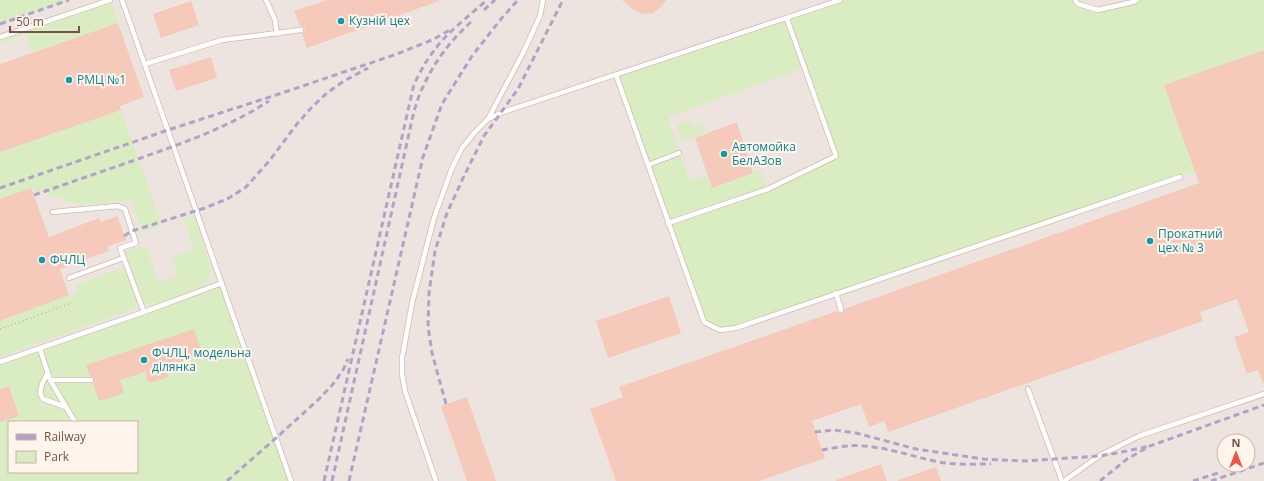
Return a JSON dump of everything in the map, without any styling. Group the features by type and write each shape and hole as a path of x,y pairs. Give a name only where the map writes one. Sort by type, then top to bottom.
{"lane":[{"path":"0,37 110,0"},
{"path":"122,0 292,481"},
{"path":"266,0 274,20 277,34"},
{"path":"436,481 405,391 402,374 402,358 412,303 434,218 452,168 462,148 488,119 540,16 544,0"},
{"path":"488,119 503,112 840,0"},
{"path":"1075,0 1078,4 1098,10 1137,0"},
{"path":"668,222 768,189 836,156 786,19"},
{"path":"145,64 222,40 301,30"},
{"path":"12,33 14,38"},
{"path":"616,75 704,322 720,330 736,328 1180,177"},
{"path":"648,165 679,153"},
{"path":"53,212 118,206 124,209 136,243 120,248 144,312"},
{"path":"69,278 124,258"},
{"path":"0,362 222,283"},
{"path":"836,293 841,310"},
{"path":"40,349 50,380 74,421"},
{"path":"48,372 42,384 40,393 43,399 66,407"},
{"path":"50,380 91,380"},
{"path":"1028,389 1063,481 1099,456 1139,436 1264,394"}],"path":[{"path":"0,329 72,303"}],"shaded area":[{"path":"0,0 1264,0 1264,481 0,481"}],"green space":[{"path":"0,0 69,0 0,24"},
{"path":"111,0 118,23 32,52 26,34 0,43 0,37"},
{"path":"840,0 1075,0 1078,4 1098,10 1137,0 1264,0 1264,50 1164,85 1195,172 1179,176 736,328 720,330 704,322 616,75","holes":["802,63 836,156 768,188 761,172 759,171 753,171 753,173 712,187 707,175 690,181 679,153 668,117 797,71"]},
{"path":"121,110 162,225 142,232 131,200 79,205 31,188 0,200 0,152"},
{"path":"687,120 691,122 693,128 704,125 706,133 685,141 681,140 677,126 678,124"},
{"path":"195,216 211,270 209,280 204,287 150,306 141,296 125,252 146,245 158,283 178,276 172,257 194,250 184,219"},
{"path":"123,267 136,297 137,302 134,309 0,357 0,321 78,292 76,285"},
{"path":"222,283 291,481 0,481 0,422 19,416 9,386 0,389 0,362"}],"building":[{"name":"Кузній цех","path":"327,0 439,1 307,48 302,33 305,29 300,26 294,11"},
{"path":"622,0 666,0 661,7 653,13 643,14 634,10"},
{"path":"191,1 199,25 161,38 153,14"},
{"name":"РМЦ №1","path":"118,23 144,97 120,106 121,110 0,152 0,64"},
{"name":"Прокатний цех № 3","path":"1264,50 1264,383 1258,370 1247,374 1234,337 1249,332 1237,299 1200,312 1203,321 888,432 884,421 869,427 861,404 812,421 825,458 759,481 616,481 590,409 623,397 619,387 837,311 840,314 844,311 844,309 1199,183 1164,85"},
{"path":"211,57 217,78 176,91 169,70"},
{"name":"Автомойка БелАЗов","path":"737,122 753,173 712,188 695,138"},
{"name":"ФЧЛЦ","path":"31,188 49,237 99,218 101,222 117,216 126,240 108,246 109,251 60,269 69,295 0,321 0,199"},
{"path":"669,296 681,333 608,358 596,321"},
{"name":"ФЧЛЦ, модельна ділянка","path":"194,329 202,354 165,367 168,377 149,383 145,372 120,380 124,393 99,401 93,383 94,378 90,376 86,365"},
{"path":"9,386 19,416 0,422 0,389"},
{"path":"467,397 496,481 467,481 441,406"},
{"path":"881,464 887,481 836,481 836,480"},
{"path":"936,467 941,481 898,481 898,480"}],"railway":[{"path":"0,24 69,0"},
{"path":"324,481 414,84 428,60 444,38 487,0"},
{"path":"484,10 495,0"},
{"path":"349,481 423,157 442,104 472,56 518,0"},
{"path":"446,404 432,353 428,327 429,293 435,251 447,213 484,136 518,89 563,0"},
{"path":"332,481 414,111 427,78 438,60 450,44 471,22"},
{"path":"0,188 168,130 397,54 432,40 450,30"},
{"path":"124,236 132,231 205,208 229,198 246,187 270,160 312,107 327,93 344,81 368,68"},
{"path":"34,195 138,159 222,127 269,101"},
{"path":"227,481 320,398 334,383 343,370 348,359"},
{"path":"1100,481 1127,459 1150,446 1264,405"},
{"path":"815,432 834,430 856,433 916,449 983,459 1025,461 1099,456 1150,446"},
{"path":"822,450 843,446 874,447 945,463 991,464"},
{"path":"1211,481 1264,463"},
{"path":"1193,481 1218,473"}],"place":[{"name":"Кузній цех","path":"341,21"},
{"name":"РМЦ №1","path":"69,80"},
{"name":"Автомойка БелАЗов","path":"724,154"},
{"name":"Прокатний цех № 3","path":"1150,241"},
{"name":"ФЧЛЦ","path":"42,260"},
{"name":"ФЧЛЦ, модельна ділянка","path":"144,360"}]}
